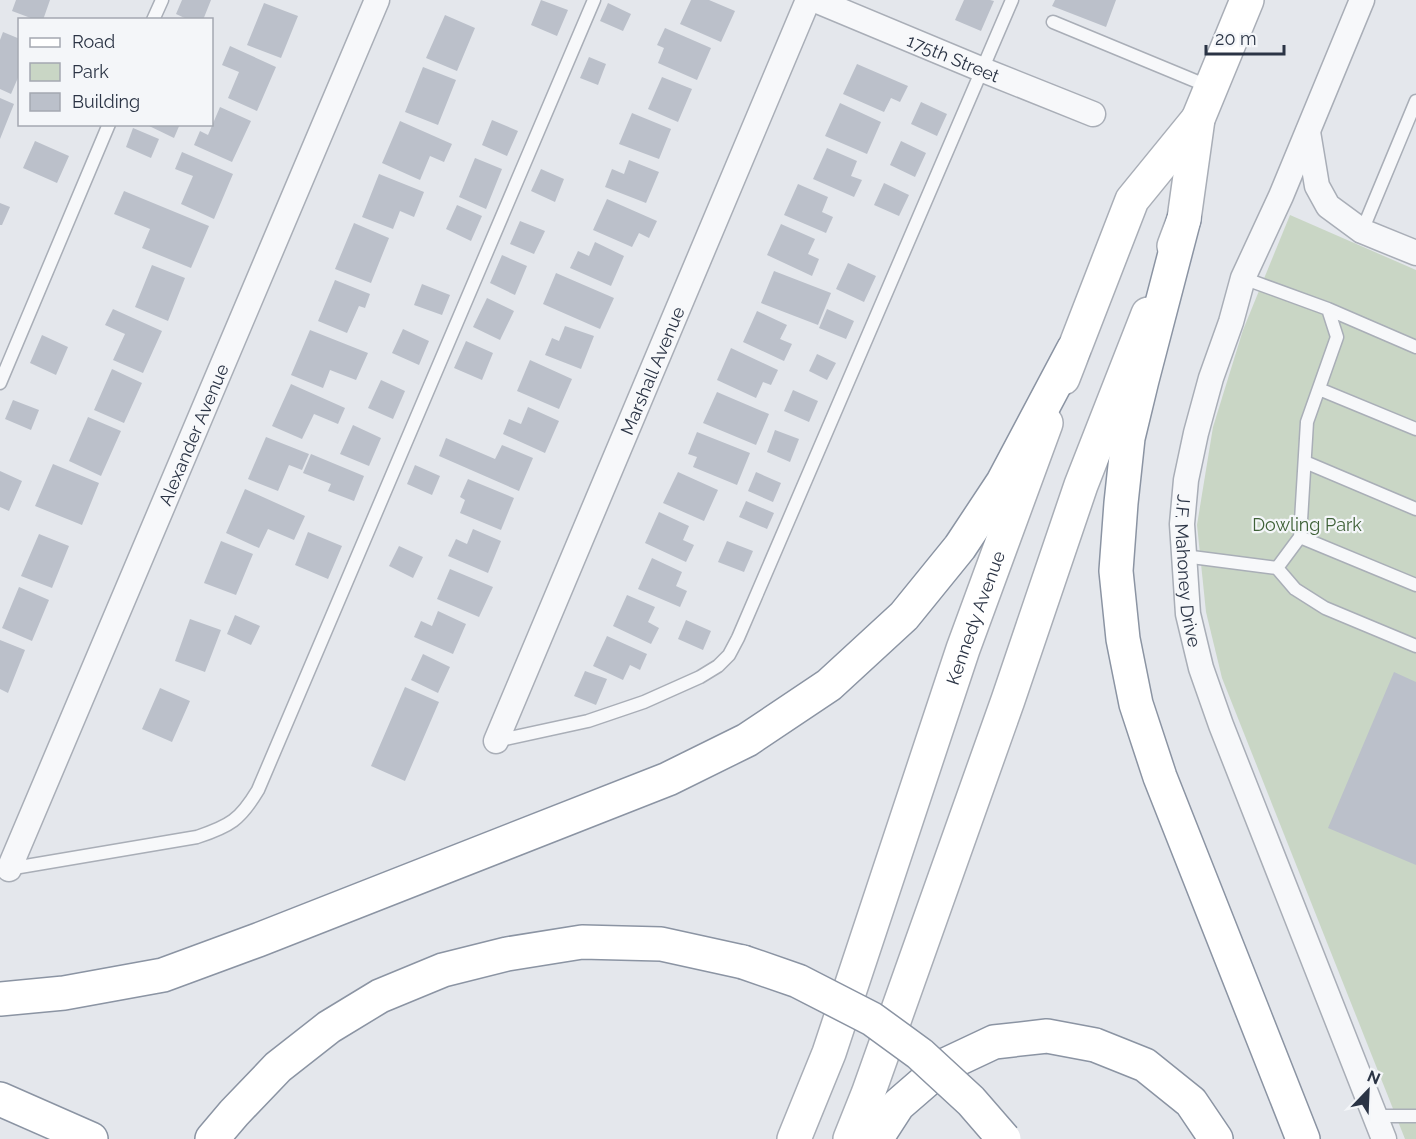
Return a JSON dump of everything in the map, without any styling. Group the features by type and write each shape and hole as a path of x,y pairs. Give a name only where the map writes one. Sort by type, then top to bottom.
{"main road":[{"name":"Kennedy Avenue","path":"850,1139 1008,700 1082,485 1184,219 1198,119 1247,0"},
{"name":"Kennedy Avenue","path":"794,1139 829,1053 963,649 1073,350 1132,200 1198,119"},
{"path":"1184,219 1128,438 1116,571 1123,639 1136,704 1160,777 1303,1139"},
{"path":"0,999 64,993 163,975 258,940 668,778 747,740 829,685 904,616 960,547 1004,482 1073,350"},
{"path":"212,1139 278,1067 329,1027 381,996 443,970 507,954 582,942 661,944 743,962 798,981 872,1019 921,1054 970,1101 1004,1139"},
{"path":"876,1139 898,1105 943,1066 994,1042 1047,1036 1095,1045 1145,1065 1191,1102 1216,1139"},
{"path":"0,1100 91,1139"}],"street":[{"name":"Alexander Avenue","path":"4,870 377,0"},
{"name":"Marshall Avenue","path":"495,741 808,0"},
{"name":"175th Street","path":"815,0 1093,114"},
{"name":"J.F. Mahoney Drive","path":"1362,0 1281,196 1243,278 1196,433 1186,480 1182,524 1188,614 1201,668 1221,725 1384,1139"},
{"path":"1308,132 1317,186 1328,206 1362,231 1416,253"}],"lane":[{"path":"154,18 162,0"},
{"path":"4,870 197,837 237,819 246,809 258,790 594,0"},
{"path":"495,741 588,721 644,702 700,677 718,666 729,655 1012,0"},
{"path":"1053,22 1211,87"},
{"path":"1362,231 1416,101"},
{"path":"0,383 108,126"},
{"path":"1243,278 1328,309 1416,347"},
{"path":"1277,568 1300,537 1307,422 1337,337 1328,309"},
{"path":"1319,389 1416,429"},
{"path":"1305,462 1416,508"},
{"path":"1300,537 1416,585"},
{"path":"1184,556 1277,568 1295,589 1325,609 1416,646"},
{"path":"1375,1116 1416,1116"}],"green space":[{"name":"Dowling Park","path":"1290,215 1416,270 1416,1139 1405,1139 1222,678 1206,612 1197,525 1213,427 1243,330"}],"building":[{"path":"16,0 50,0 44,18 31,18 12,11"},
{"path":"182,0 211,0 204,18 185,18 176,14"},
{"path":"541,0 568,10 557,36 531,25"},
{"path":"691,0 709,0 735,11 721,42 680,24"},
{"path":"964,0 994,1 981,31 955,20"},
{"path":"1055,0 1116,0 1106,27 1052,6"},
{"path":"264,3 298,16 281,58 247,45"},
{"path":"608,3 631,14 623,31 600,21"},
{"path":"445,15 475,28 457,71 426,58"},
{"path":"665,28 711,48 697,80 658,63 664,48 657,45"},
{"path":"3,32 18,38 18,78 11,94 0,89 0,40"},
{"path":"230,46 276,67 257,111 228,98 239,72 222,65"},
{"path":"589,57 606,64 598,85 580,78"},
{"path":"857,64 908,86 900,102 891,98 884,112 843,94"},
{"path":"423,67 456,80 438,125 405,112"},
{"path":"662,77 692,89 678,122 648,109"},
{"path":"0,98 14,104 0,139"},
{"path":"921,102 947,114 937,136 911,124"},
{"path":"840,103 881,122 867,154 825,136"},
{"path":"220,107 251,121 232,162 194,145 200,131 208,135"},
{"path":"632,113 671,129 659,159 619,144"},
{"path":"492,120 518,131 507,156 482,145"},
{"path":"400,121 452,144 444,162 430,156 420,180 382,163"},
{"path":"149,126 179,126 174,138"},
{"path":"133,128 159,139 151,158 126,147"},
{"path":"35,141 69,156 57,183 23,168"},
{"path":"901,141 926,153 915,177 890,165"},
{"path":"827,148 857,161 851,176 862,180 854,197 813,179"},
{"path":"182,152 233,174 214,219 181,204 193,176 175,169"},
{"path":"475,158 502,169 486,209 459,197"},
{"path":"629,160 659,172 646,203 605,187 612,169 624,174"},
{"path":"541,169 564,179 555,202 531,191"},
{"path":"379,174 424,192 414,217 400,211 393,229 362,217"},
{"path":"884,183 909,195 899,216 874,205"},
{"path":"798,184 828,197 822,212 833,217 826,233 784,215"},
{"path":"124,191 209,226 191,268 142,248 150,229 114,214"},
{"path":"607,199 657,221 649,238 639,233 632,247 593,230"},
{"path":"0,203 10,207 2,225 0,225"},
{"path":"457,205 482,216 471,241 446,229"},
{"path":"520,221 545,231 534,254 510,244"},
{"path":"354,223 389,238 371,283 335,269"},
{"path":"781,224 815,239 808,254 819,259 812,276 767,255"},
{"path":"595,242 624,256 611,286 570,268 578,251 589,256"},
{"path":"502,255 527,266 515,295 490,283"},
{"path":"848,263 876,276 864,302 836,289"},
{"path":"152,265 185,278 168,321 135,307"},
{"path":"774,271 831,293 818,325 761,303"},
{"path":"556,273 614,298 600,329 543,304"},
{"path":"335,280 370,294 365,308 359,306 347,333 318,321"},
{"path":"422,284 450,295 442,315 414,305"},
{"path":"487,298 514,311 500,340 473,327"},
{"path":"113,309 162,331 143,373 113,360 125,334 105,325"},
{"path":"827,309 854,321 846,339 819,328"},
{"path":"757,311 787,325 780,339 792,344 784,361 743,342"},
{"path":"565,326 594,336 581,369 545,355 552,338 559,341"},
{"path":"403,329 429,341 419,365 392,353"},
{"path":"310,330 368,353 356,380 330,370 323,388 291,375"},
{"path":"42,335 68,347 56,375 30,363"},
{"path":"466,341 493,353 482,380 454,368"},
{"path":"731,348 778,370 771,385 763,382 756,398 717,380"},
{"path":"817,354 836,363 827,380 809,371"},
{"path":"530,360 572,379 559,409 517,391"},
{"path":"112,369 142,383 124,423 94,410"},
{"path":"381,380 405,391 393,419 368,408"},
{"path":"291,384 345,408 338,424 314,414 302,439 272,426"},
{"path":"793,390 818,401 809,422 784,411"},
{"path":"717,392 769,414 756,445 703,423"},
{"path":"13,400 39,410 31,430 5,419"},
{"path":"528,407 559,421 545,453 503,434 509,419 521,424"},
{"path":"88,417 121,431 101,476 69,461"},
{"path":"353,425 381,438 369,466 340,454"},
{"path":"775,430 799,439 790,462 767,452"},
{"path":"697,432 750,453 737,485 693,467 697,457 688,454"},
{"path":"266,437 309,454 302,470 289,465 278,491 248,479"},
{"path":"446,438 495,459 502,445 533,458 519,491 439,456"},
{"path":"311,454 364,476 354,501 328,491 331,484 303,473"},
{"path":"53,464 99,483 82,525 35,506"},
{"path":"415,465 440,476 432,495 407,484"},
{"path":"0,471 22,481 9,511 0,507"},
{"path":"678,472 718,490 704,521 663,503"},
{"path":"756,472 781,483 773,502 748,491"},
{"path":"468,479 514,498 501,530 460,513 465,500 460,497"},
{"path":"245,489 305,516 294,540 268,529 259,548 226,533"},
{"path":"746,501 774,513 767,529 739,517"},
{"path":"659,512 689,526 683,540 694,545 686,562 645,543"},
{"path":"473,529 501,541 488,573 448,556 456,539 467,544"},
{"path":"308,532 342,546 328,579 295,565"},
{"path":"39,534 69,546 52,588 21,576"},
{"path":"221,541 253,554 236,595 204,583"},
{"path":"727,541 753,551 744,572 718,562"},
{"path":"399,546 423,557 413,578 389,566"},
{"path":"652,558 682,572 676,586 687,591 680,607 638,589"},
{"path":"450,569 493,587 479,617 437,599"},
{"path":"19,587 49,600 32,641 2,628"},
{"path":"627,595 655,607 648,622 659,628 651,644 613,626"},
{"path":"438,611 466,624 453,654 414,637 421,621 432,626"},
{"path":"235,615 260,626 251,645 227,634"},
{"path":"190,619 221,630 205,672 175,661"},
{"path":"686,620 711,631 703,650 678,639"},
{"path":"607,636 647,654 640,670 630,665 623,680 593,666"},
{"path":"0,640 25,650 8,693 0,689"},
{"path":"423,654 450,667 438,693 411,680"},
{"path":"585,671 607,679 596,705 574,696"},
{"path":"1394,672 1416,682 1416,865 1328,828"},
{"path":"405,687 439,702 405,781 371,766"},
{"path":"160,688 190,701 172,742 142,729"}]}
